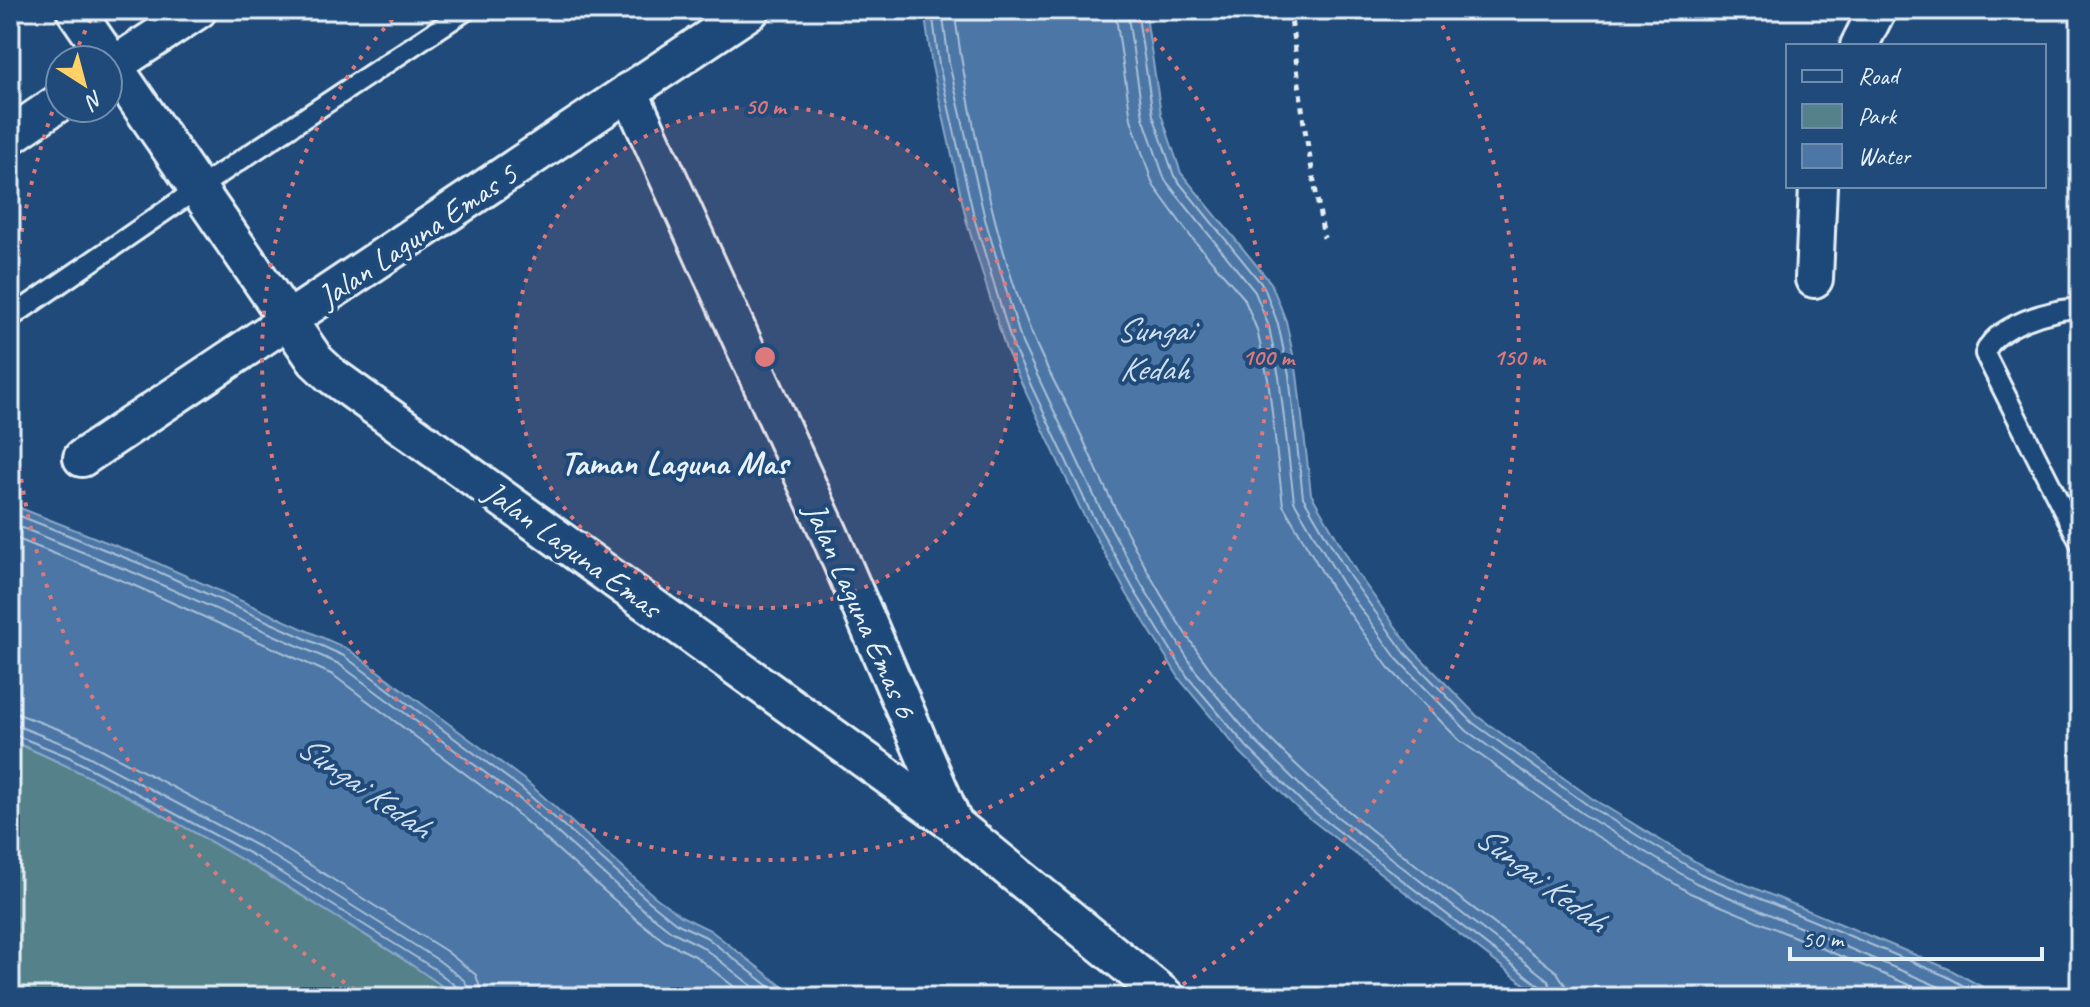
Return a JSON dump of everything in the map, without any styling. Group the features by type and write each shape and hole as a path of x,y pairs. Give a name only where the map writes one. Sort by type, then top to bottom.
{"street":[{"name":"Jalan Laguna Emas","path":"75,10 96,44"},
{"path":"124,59 198,10"},
{"name":"Jalan Laguna Emas 5","path":"82,458 751,10"},
{"path":"1860,44 1877,10"},
{"name":"Jalan Laguna Emas","path":"124,87 316,361 331,375 954,824 1166,997"},
{"name":"Jalan Laguna Emas 6","path":"629,91 835,548 954,824"},
{"path":"10,136 44,113"},
{"path":"1814,279 1818,188"}],"lane":[{"path":"10,318 197,189 467,10"},
{"path":"2080,309 2037,316 1996,336 1988,343 1985,354 2080,543"}],"path":[{"path":"1290,10 1304,124 1324,238"}],"green space":[{"path":"10,740 131,798 210,841 375,941 457,997 10,997"}],"water":[{"name":"Sungai Kedah","path":"924,10 1145,10 1161,114 1181,173 1271,283 1286,321 1297,374 1311,494 1357,573 1411,648 1477,716 1593,799 1706,868 1949,969 2001,997 1541,997 1300,811 1241,753 1181,681 1127,594 1082,512 1006,350 967,223 932,66"},
{"name":"Sungai Kedah","path":"10,504 144,557 348,649 526,781 654,896 681,916 710,930 796,997 457,997 375,941 210,841 131,798 10,740"}],"district":[{"name":"Taman Laguna Mas","path":"674,462"}]}
